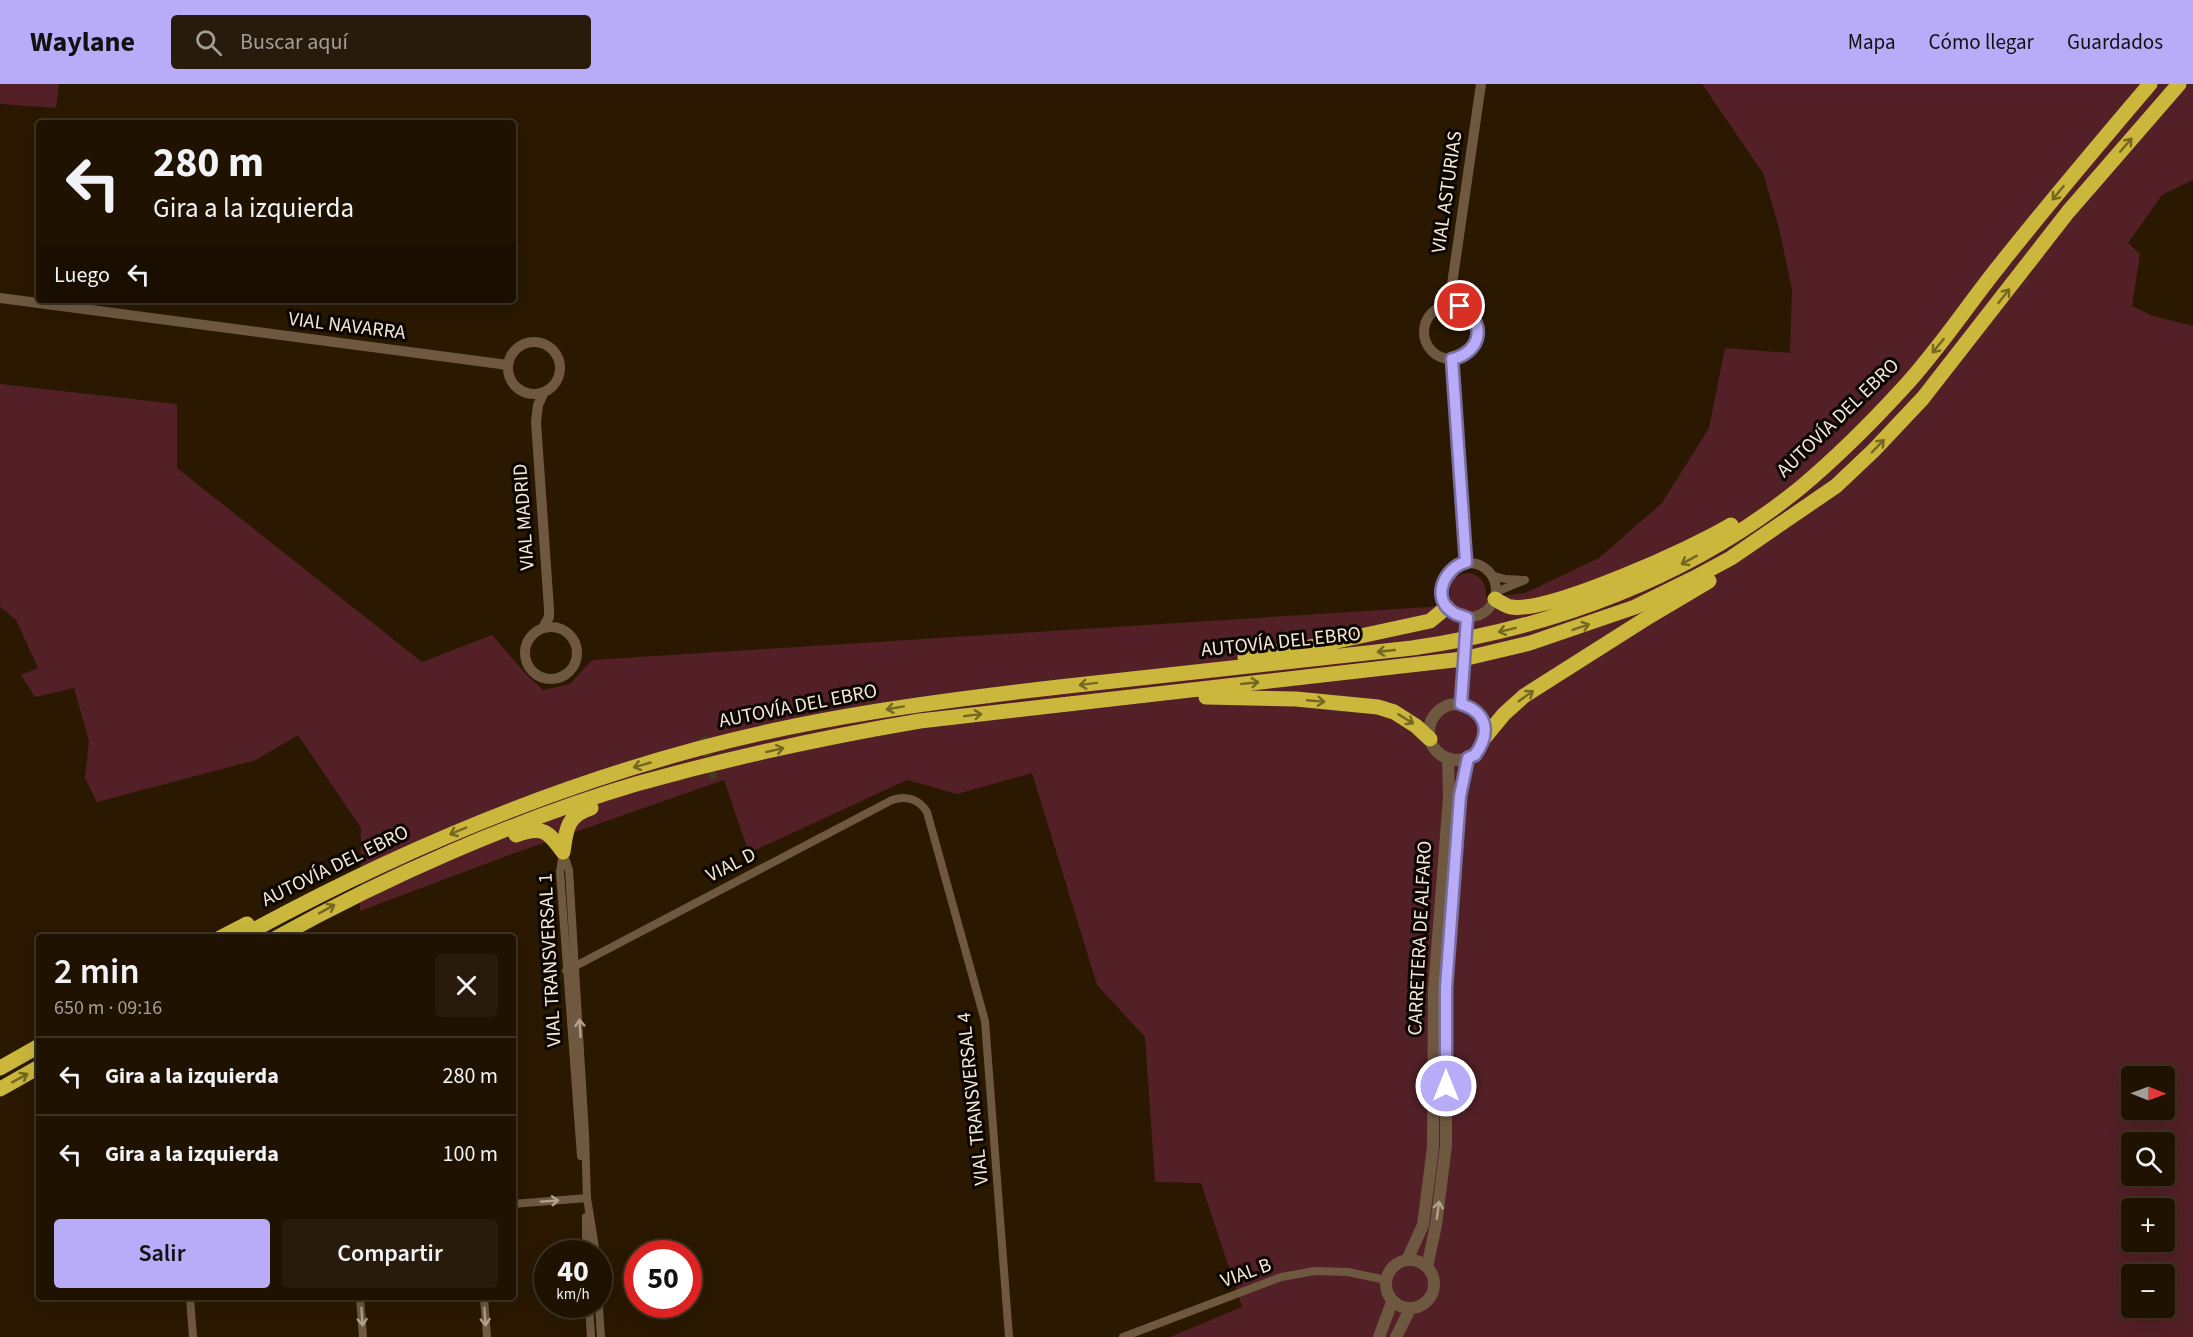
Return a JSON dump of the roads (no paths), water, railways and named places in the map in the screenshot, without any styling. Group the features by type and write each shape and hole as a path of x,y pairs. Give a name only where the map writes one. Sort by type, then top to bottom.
{"highway":[{"name":"AUTOVÍA DEL EBRO","path":"247,934 382,865 462,829 550,794 704,747 809,723 918,704 1444,644 1483,636 1577,610 1630,589 1683,563 1758,518 1800,488 1839,453 1905,386 2077,169 2151,84"},
{"name":"AUTOVÍA DEL EBRO","path":"283,934 362,892 469,845 554,812 635,785 711,765 885,727 1444,662 1530,643 1635,607 1694,579 1731,558 1836,486 1874,450 1923,398 2068,212 2179,84"},
{"path":"1495,596 1511,607 1539,604 1576,594 1640,568 1727,528 1756,511 1839,453"},
{"path":"1485,737 1504,714 1524,696 1724,572 1806,516 1836,486"},
{"path":"1122,680 1199,664 1305,648 1430,621 1447,607"},
{"path":"1132,697 1158,700 1203,697 1285,699 1378,707 1394,712 1416,726 1430,739"},
{"path":"563,852 567,830 573,817 585,810 678,781 711,765"},
{"path":"362,892 390,889 453,860 529,831 546,832 563,852"},
{"path":"228,934 345,874 382,865"},
{"path":"0,1058 36,1038"},
{"path":"0,1068 36,1048"},
{"path":"0,1089 36,1069"}],"main road":[{"path":"1451,704 1461,704 1471,707 1479,714 1485,727 1485,737 1475,755 1458,760 1448,759 1434,748 1430,739 1430,723 1440,709 1451,704"},
{"name":"CARRETERA DE ALFARO","path":"1427,1267 1436,1225 1446,1146 1446,987 1460,796 1468,758"},
{"name":"CARRETERA DE ALFARO","path":"1407,1260 1423,1225 1433,1147 1434,989 1449,797 1448,759"},
{"path":"1407,1260 1418,1261 1427,1267 1434,1280 1432,1294 1424,1305 1410,1309 1392,1302 1386,1292 1386,1280 1393,1266 1407,1260"},
{"path":"1379,1337 1392,1302"},
{"path":"1396,1337 1410,1309"}],"street":[{"name":"VIAL ASTURIAS","path":"1449,304 1481,84"},
{"name":"VIAL NAVARRA","path":"1,299 508,365"},
{"path":"1449,304 1460,306 1469,312 1478,330 1471,350 1462,357 1452,359 1432,352 1423,333 1425,323 1431,313 1449,304"},
{"path":"537,342 547,345 555,352 561,369 558,381 544,392 536,394 522,391 512,383 508,365 511,355 518,347 537,342"},
{"path":"1452,359 1466,562"},
{"name":"VIAL MADRID","path":"522,391 536,422"},
{"name":"VIAL MADRID","path":"543,628 549,618 549,609 536,422 538,405 544,392"},
{"path":"1491,575 1505,579 1525,580 1495,596 1485,612 1477,616 1467,618 1454,614 1447,607 1441,591 1443,581 1453,568 1466,562 1485,568 1491,575 1495,596"},
{"name":"VIAL MADRID","path":"549,609 560,629"},
{"path":"1461,704 1467,618"},
{"path":"543,628 560,629 569,634 575,643 577,653 575,663 561,678 551,680 541,678 532,672 526,663 524,653 526,643 532,635 543,628"},
{"name":"VIAL D","path":"566,971 892,800 903,797 913,799"},
{"name":"VIAL TRANSVERSAL 4","path":"913,799 919,802 927,812 985,1021 1010,1337"},
{"name":"VIAL TRANSVERSAL 1","path":"563,852 569,870 576,965 585,1134 586,1240"},
{"name":"VIAL TRANSVERSAL 1","path":"563,852 560,872 578,1126 594,1240"},
{"path":"516,1204 587,1198"},
{"name":"VIAL B","path":"1123,1337 1281,1277 1315,1271 1348,1272 1386,1280"},
{"path":"190,1300 193,1337"},
{"path":"360,1300 363,1337"},
{"path":"484,1300 487,1337"},
{"path":"590,1318 591,1337"},
{"path":"600,1318 601,1337"}],"tunnel":[{"path":"703,737 714,780"}]}
